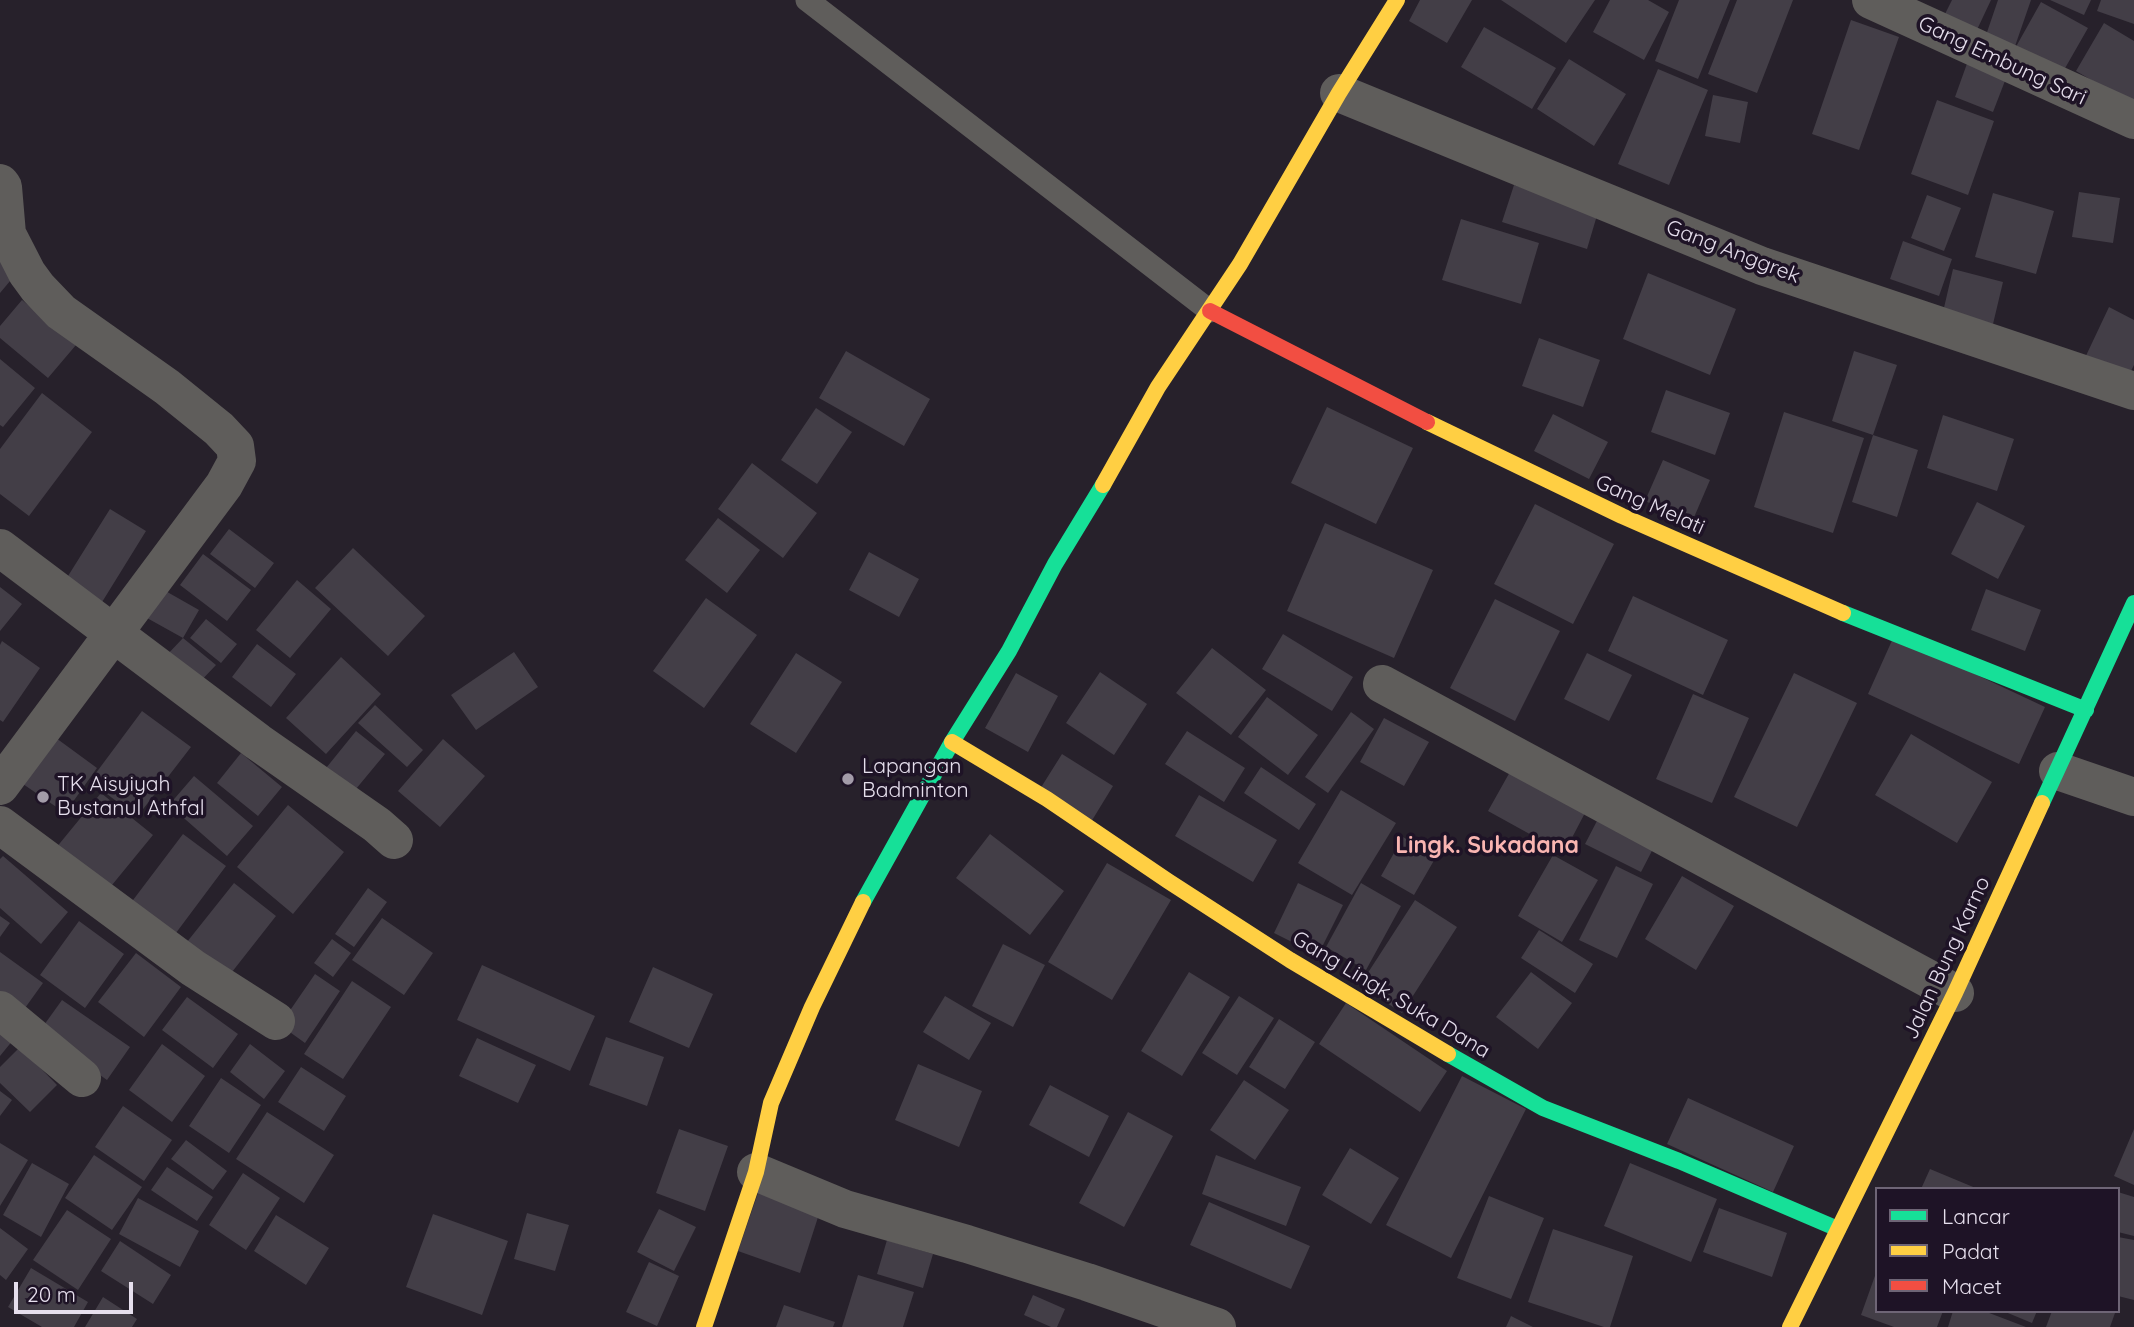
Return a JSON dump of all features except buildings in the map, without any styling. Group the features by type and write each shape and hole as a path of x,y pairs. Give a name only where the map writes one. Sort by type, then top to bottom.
{"street":[{"path":"704,1327 756,1172 771,1104 812,1007 855,916 952,742 1009,651 1055,564 1158,387 1210,311 1397,0"},
{"name":"Gang Embung Sari","path":"1871,0 2134,120"},
{"name":"Gang Anggrek","path":"1339,93 1762,266 2134,391"},
{"path":"0,183 3,187 3,236 38,288 61,312 167,387 219,429 235,446 237,461 224,485 0,786"},
{"name":"Gang Melati","path":"1210,311 1464,442 1619,515 1896,635 2086,710"},
{"path":"0,548 394,840"},
{"name":"Jalan Bung Karno","path":"1790,1327 1955,993 2134,603"},
{"path":"1382,684 1955,993"},
{"name":"Gang Lingk. Suka Dana","path":"952,742 1047,799 1290,960 1543,1108 1679,1161 1838,1229"},
{"path":"2058,771 2134,797"},
{"path":"0,825 200,973 276,1021"},
{"path":"0,1010 82,1078"},
{"path":"756,1172 845,1209 1003,1255 1217,1327"}],"lane":[{"path":"807,0 1210,311"}],"traffic: fast":[{"path":"863,902 952,742 1009,651 1055,564 1103,485"},
{"path":"2042,803 2134,603"},
{"path":"1843,613 2086,710"},
{"path":"1448,1054 1543,1108 1679,1161 1838,1229"}],"traffic: slow":[{"path":"1103,485 1158,387 1240,264 1339,93 1397,0"},
{"path":"1427,422 1622,516 1843,613"},
{"path":"952,742 1047,799 1290,960 1448,1054"},
{"path":"1790,1327 1955,993 2042,803"},
{"path":"704,1327 756,1172 771,1103 812,1007 863,902"}],"traffic: jam":[{"path":"1210,311 1427,422"}],"place":[{"name":"Lapangan Badminton","path":"848,779"},
{"name":"TK Aisyiyah Bustanul Athfal","path":"43,797"}],"district":[{"name":"Lingk. Sukadana","path":"1487,846"}]}
